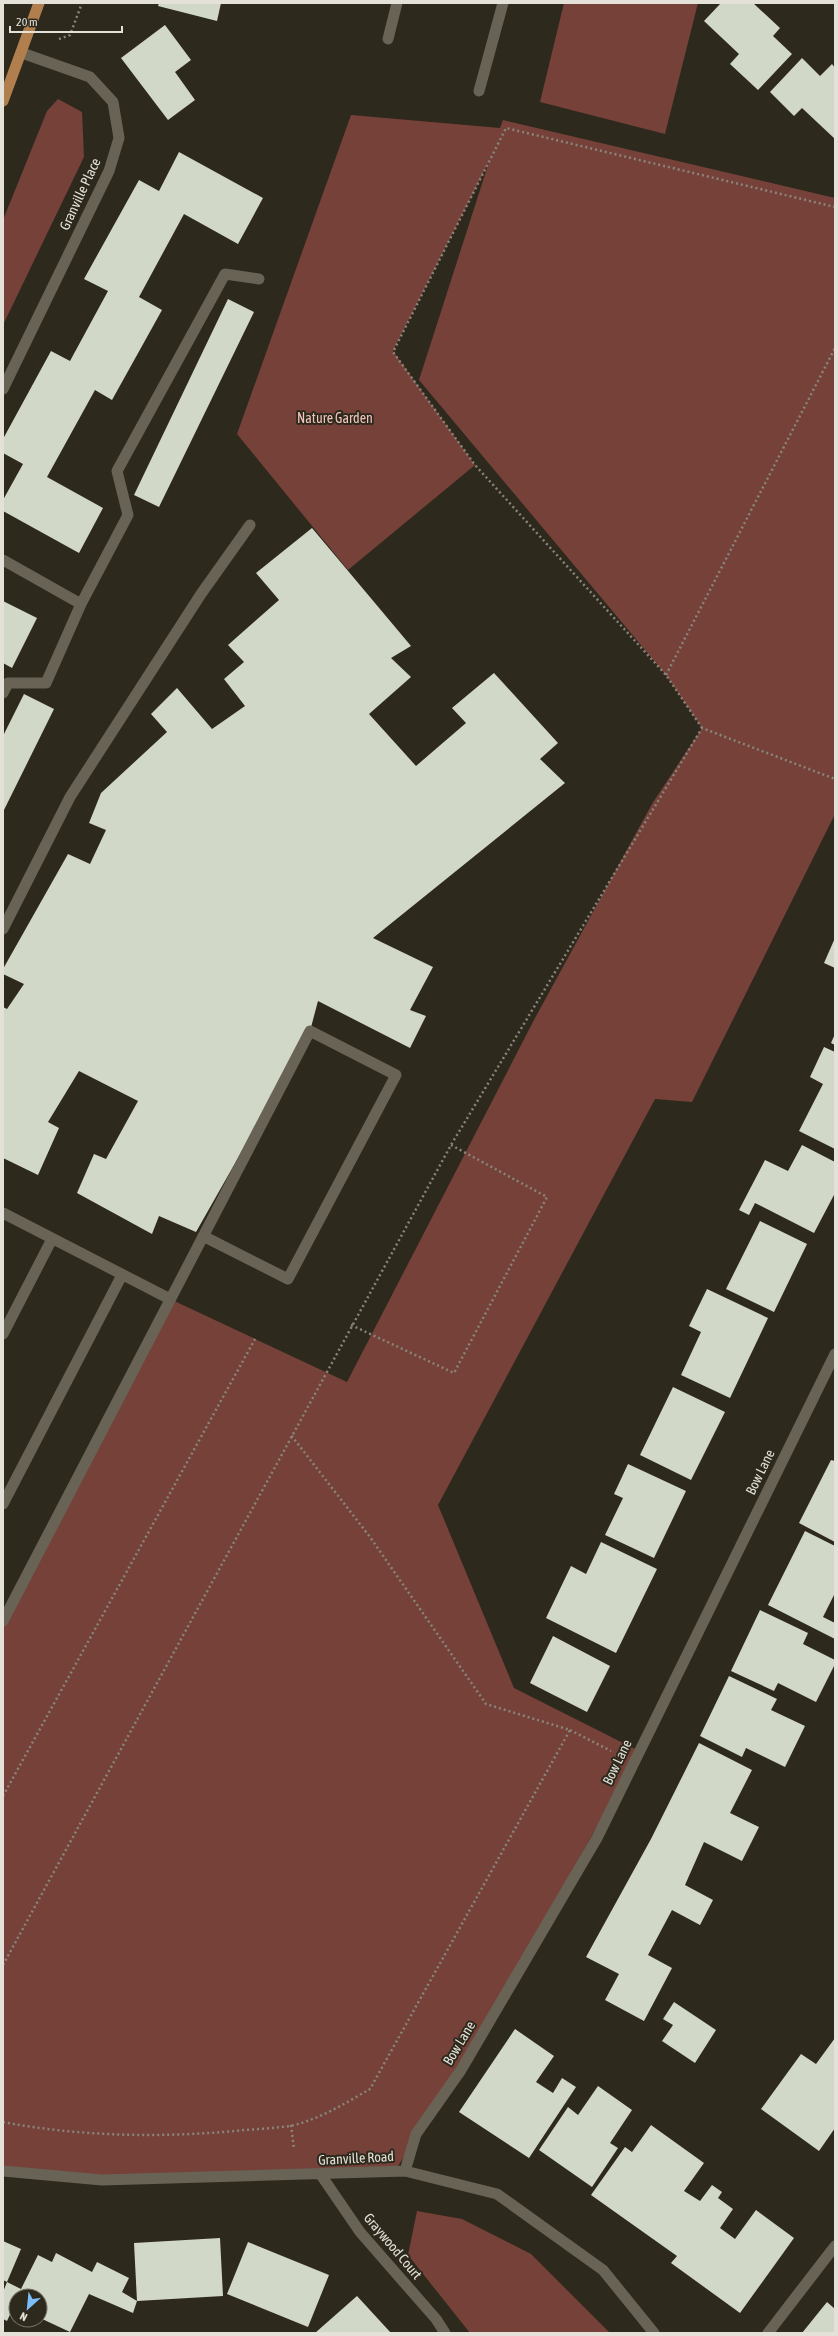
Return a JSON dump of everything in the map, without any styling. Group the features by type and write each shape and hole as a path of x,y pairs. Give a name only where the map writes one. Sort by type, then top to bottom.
{"main road":[{"path":"3,101 22,53 39,3"}],"street":[{"path":"388,39 397,3"},
{"path":"479,91 503,3"},
{"name":"Granville Place","path":"3,389 109,171 119,138 113,102 90,77 22,53"},
{"path":"3,693 8,682 46,683 81,604 128,516 117,471 225,274 259,279"},
{"path":"3,929 70,797 201,594 250,525"},
{"path":"3,560 81,604"},
{"path":"3,1621 203,1236 310,1031 396,1075 288,1279 203,1236"},
{"path":"3,1213 170,1300"},
{"path":"3,1334 52,1239"},
{"path":"3,1504 122,1275"},
{"name":"Bow Lane","path":"405,2171 416,2134 461,2070 597,1838 835,1354"},
{"name":"Granville Road","path":"3,2171 102,2180 321,2175 405,2171 497,2194 603,2270 654,2333"},
{"name":"Graywood Court","path":"321,2175 360,2232 436,2319 446,2333"},
{"path":"768,2333 835,2246"}],"path":[{"path":"22,53 70,34 82,3"},
{"path":"835,207 506,128 393,352 475,465 666,675 702,728 835,779"},
{"path":"666,675 835,348"},
{"path":"3,1965 351,1324 451,1145 702,728"},
{"path":"351,1324 454,1373 546,1197 451,1145"},
{"path":"3,1796 255,1339"},
{"path":"291,1435 370,1537 486,1704 570,1730 634,1763"},
{"path":"3,2122 25,2126 97,2133 212,2134 290,2126 349,2102 370,2089 570,1730"}],"green space":[{"path":"564,3 698,3 665,134 540,102"},
{"path":"58,99 82,112 84,157 3,325 3,220 47,111"},
{"name":"Nature Garden","path":"351,115 500,128 503,120 835,198 835,814 692,1102 655,1099 438,1505 514,1688 639,1751 461,2070 394,2172 102,2180 3,2171 3,1615 170,1299 347,1382 535,1018 652,804 702,728 666,675 419,380 489,162 393,351 475,465 348,570 237,434"},
{"path":"417,2211 462,2219 531,2254 610,2333 470,2333 408,2255"}],"building":[{"path":"159,3 221,3 217,21 158,6"},
{"path":"721,3 753,3 780,28 773,36 792,54 758,90 730,64 739,54 704,21"},
{"path":"165,25 191,60 175,72 195,100 168,120 121,58"},
{"path":"802,58 820,76 832,64 835,68 835,139 802,108 794,116 770,92"},
{"path":"179,152 263,198 238,244 184,214 139,297 162,310 112,400 95,390 47,477 103,508 79,553 3,511 3,500 23,464 3,453 3,439 51,351 70,361 108,291 84,279 139,180 159,191"},
{"path":"228,299 254,312 159,507 134,495"},
{"path":"312,528 411,646 391,658 411,677 369,714 416,766 466,723 452,708 494,673 558,743 540,759 565,783 373,938 433,967 410,1010 426,1016 410,1048 318,1001 310,1031 196,1232 159,1216 152,1234 77,1193 94,1154 106,1159 138,1101 79,1071 48,1122 59,1128 38,1175 3,1158 3,1007 7,1009 24,984 3,974 3,969 68,854 90,864 106,830 89,823 101,793 167,732 151,714 177,688 212,729 245,706 224,679 244,662 228,645 279,600 256,573"},
{"path":"3,601 37,618 12,668 3,663"},
{"path":"24,694 54,709 3,812 3,736"},
{"path":"835,938 835,968 824,963"},
{"path":"835,1034 835,1045 831,1043"},
{"path":"824,1047 835,1052 835,1149 799,1131 823,1084 810,1077"},
{"path":"802,1145 835,1162 835,1193 814,1233 755,1203 749,1215 739,1210 765,1160 788,1171"},
{"path":"760,1221 807,1244 774,1312 726,1289"},
{"path":"707,1289 768,1318 730,1398 681,1375 701,1332 689,1326"},
{"path":"673,1387 725,1412 691,1480 640,1455"},
{"path":"831,1460 835,1461 835,1542 799,1523"},
{"path":"628,1464 686,1491 654,1558 605,1535 623,1498 614,1494"},
{"path":"805,1531 835,1546 835,1593 823,1617 835,1623 835,1639 768,1605"},
{"path":"601,1542 657,1569 616,1653 546,1618 571,1566 586,1574"},
{"path":"760,1610 808,1633 803,1644 835,1660 835,1664 816,1702 778,1683 774,1691 731,1671"},
{"path":"553,1636 610,1666 587,1712 530,1683"},
{"path":"729,1676 777,1699 771,1710 805,1726 785,1767 746,1748 742,1757 700,1736"},
{"path":"699,1743 752,1770 730,1813 759,1827 742,1861 704,1842 685,1885 713,1900 700,1925 672,1910 648,1955 672,1968 644,2021 605,2000 619,1974 586,1957 651,1839"},
{"path":"674,2002 716,2030 695,2063 662,2041 673,2025 663,2019"},
{"path":"515,2029 554,2056 536,2082 553,2093 562,2078 576,2087 529,2158 459,2112"},
{"path":"835,2038 835,2128 819,2151 761,2109 801,2054 816,2064"},
{"path":"598,2086 632,2110 610,2143 618,2148 592,2187 539,2150 568,2107 578,2115"},
{"path":"651,2125 704,2163 684,2191 700,2201 712,2185 722,2192 718,2198 733,2209 720,2228 735,2239 756,2210 794,2238 740,2313 671,2263 677,2256 591,2195 625,2147 632,2152"},
{"path":"220,2238 223,2296 137,2301 134,2243"},
{"path":"3,2241 21,2249 7,2282 3,2280"},
{"path":"248,2242 329,2275 308,2327 227,2294"},
{"path":"56,2253 92,2272 97,2262 129,2278 122,2292 137,2301 133,2313 89,2294 70,2332 48,2322 48,2288 22,2288 38,2255 52,2262"},
{"path":"7,2282 19,2288 8,2288 7,2321 3,2319 3,2292"},
{"path":"357,2296 391,2333 315,2333"},
{"path":"827,2302 835,2309 834,2333 802,2333"}]}
